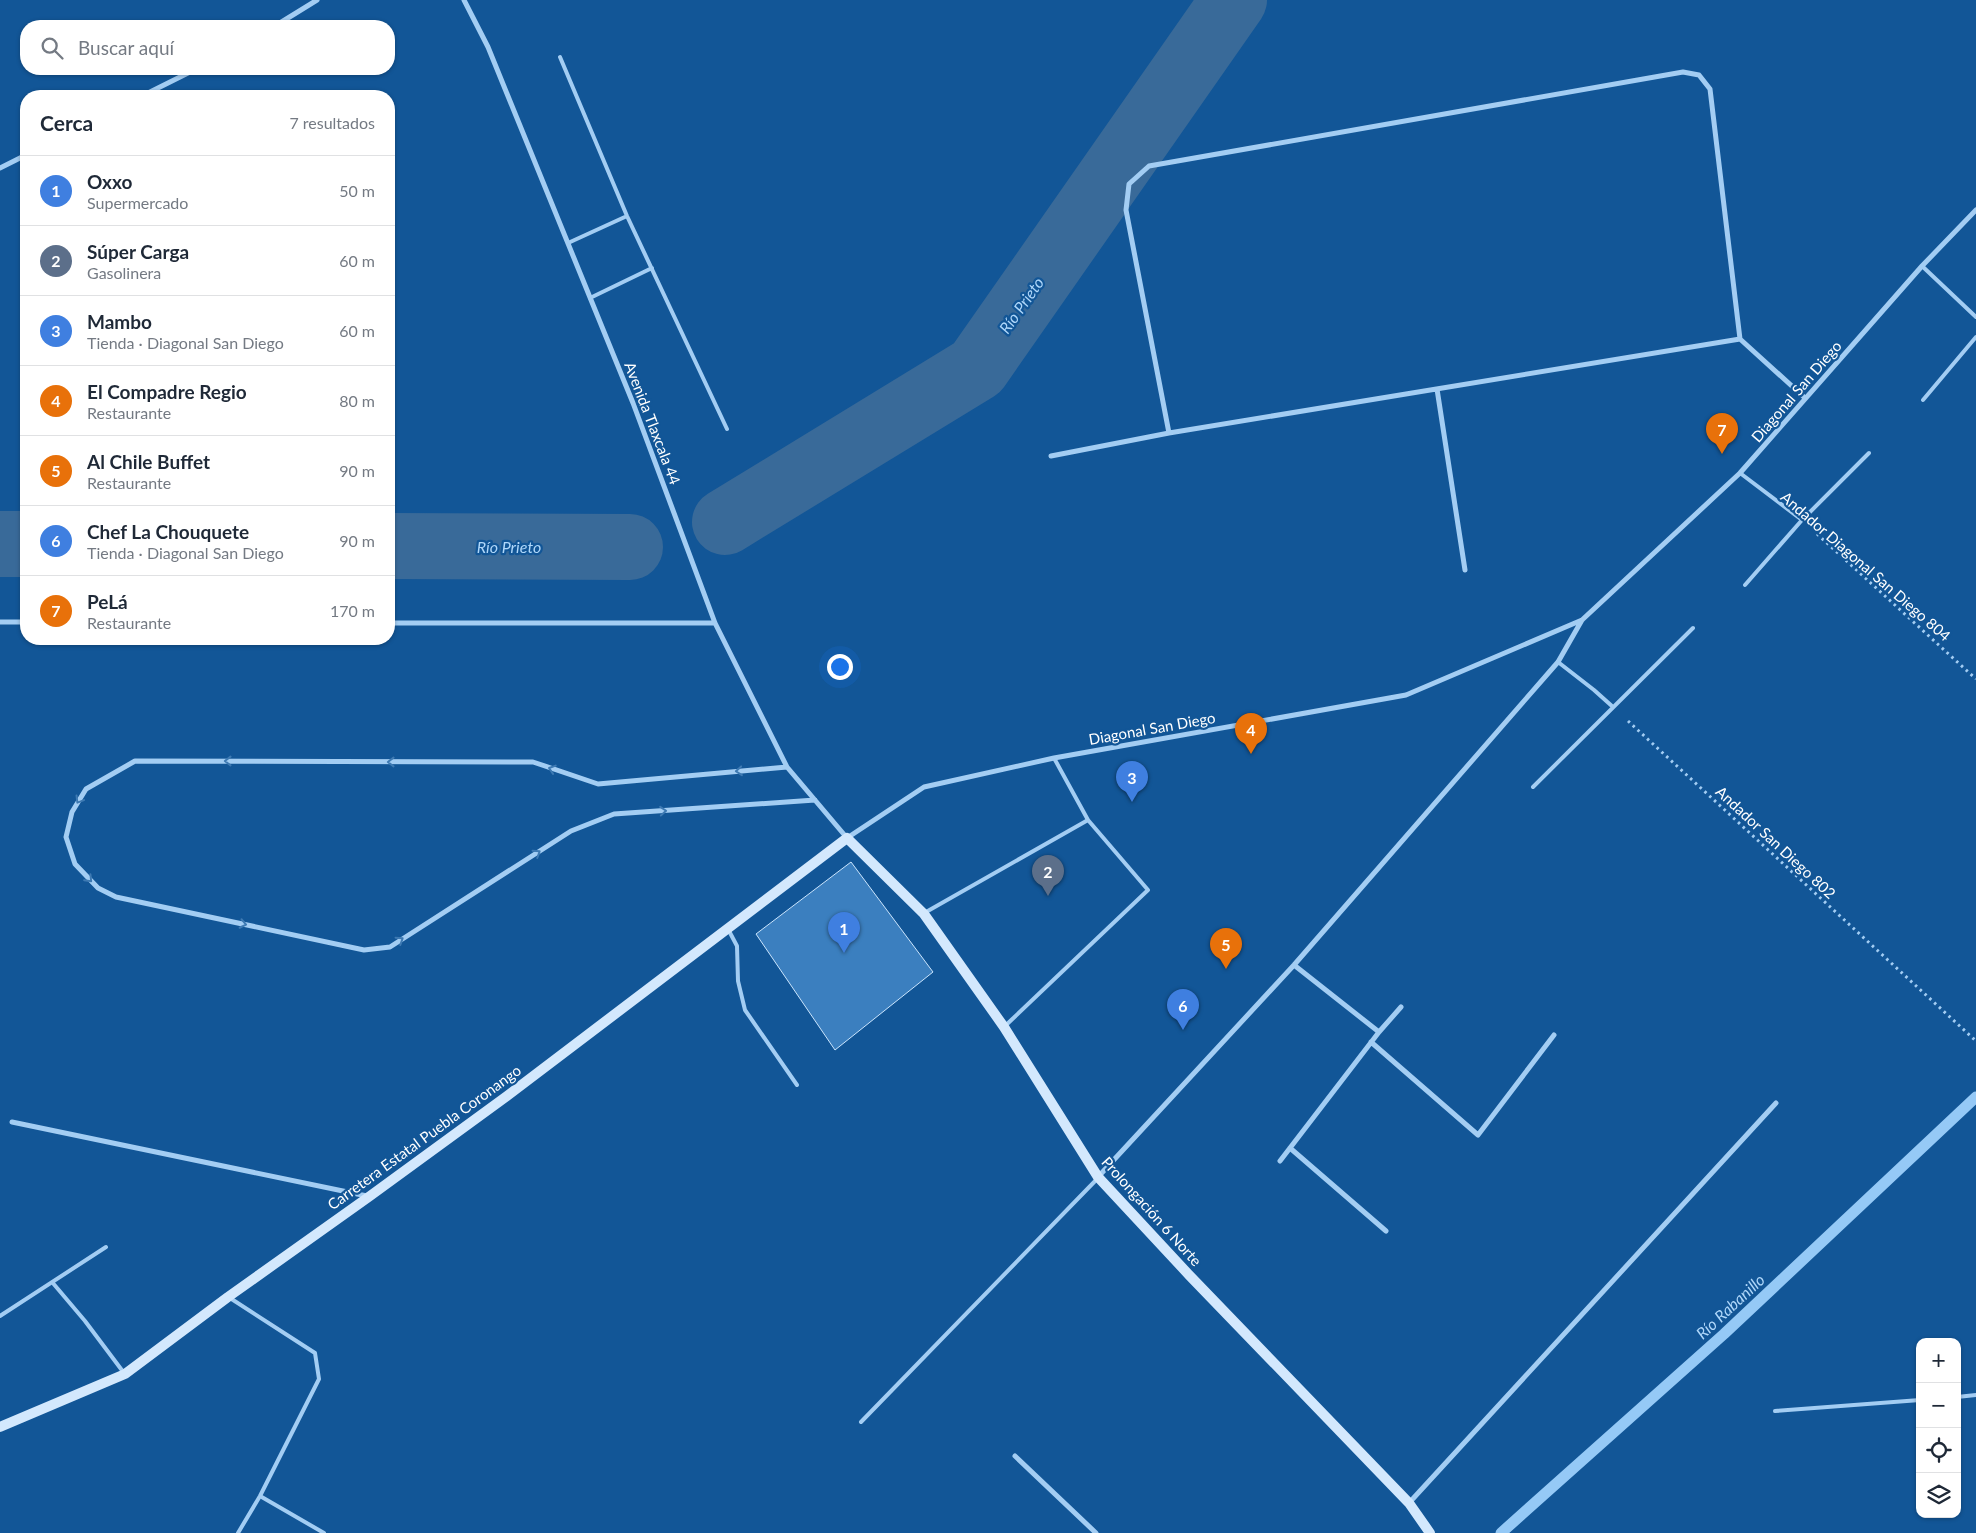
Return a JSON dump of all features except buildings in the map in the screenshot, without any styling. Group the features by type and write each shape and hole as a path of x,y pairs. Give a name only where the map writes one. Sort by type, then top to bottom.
{"main road":[{"name":"Prolongación 6 Norte","path":"847,838 924,914 1004,1027 1098,1177 1190,1276 1409,1503 1430,1533"},
{"name":"Carretera Estatal Puebla Coronango","path":"0,1427 125,1374 228,1297 507,1096 727,927 847,838"}],"street":[{"path":"285,20 317,0"},
{"name":"Avenida Tlaxcala 44","path":"464,0 488,47 633,403 715,623 787,767 847,838"},
{"path":"1169,433 1126,210 1129,184 1149,166 1683,72 1699,75 1710,89 1740,339 1805,398"},
{"path":"154,90 184,75"},
{"path":"0,168 20,158"},
{"name":"Diagonal San Diego","path":"1098,1177 1294,965 1558,662 1582,620 1740,473 1922,266 1976,210"},
{"path":"1051,456 1169,433 1740,339"},
{"path":"1437,389 1465,570"},
{"name":"Diagonal San Diego","path":"847,838 924,787 1054,758 1406,695 1582,620"},
{"path":"0,622 20,622"},
{"path":"395,623 715,623"},
{"path":"787,767 598,784 533,762 135,761 86,789 72,812 66,838 74,864 98,888 116,897 364,950 390,947 571,831 614,814 815,800"},
{"path":"1294,965 1378,1032"},
{"path":"1280,1161 1378,1032 1401,1007"},
{"path":"1371,1042 1478,1135 1554,1035"},
{"path":"1409,1503 1776,1103"},
{"path":"12,1122 370,1196"},
{"path":"1290,1148 1386,1231"},
{"path":"1015,1456 1096,1533"}],"lane":[{"path":"560,57 628,216 727,429"},
{"path":"568,243 628,216"},
{"path":"1922,266 1976,317"},
{"path":"590,298 652,268"},
{"path":"1923,400 1976,337"},
{"path":"1746,585 1802,520 1869,453"},
{"name":"Andador Diagonal San Diego 804","path":"1740,473 1802,520"},
{"path":"1533,787 1692,628"},
{"path":"1558,662 1612,707"},
{"path":"1004,1027 1148,890 1088,820 1054,758"},
{"path":"924,914 1088,820"},
{"path":"727,927 736,946 738,981 745,1010 797,1085"},
{"path":"861,1422 1098,1177"},
{"path":"0,1316 106,1247"},
{"path":"52,1282 85,1321 125,1374"},
{"path":"228,1297 316,1353 319,1379 260,1496 238,1533"},
{"path":"1961,1397 1976,1395"},
{"path":"1775,1411 1916,1400"},
{"path":"260,1496 324,1533"}],"path":[{"name":"Andador Diagonal San Diego 804","path":"1802,520 1976,679"},
{"name":"Andador San Diego 802","path":"1612,707 1976,1041"}],"waterway":[{"name":"Río Prieto","path":"725,522 977,368 1234,0"},
{"name":"Río Prieto","path":"0,544 20,544"},
{"name":"Río Prieto","path":"395,546 630,547"},
{"name":"Río Rabanillo","path":"1501,1533 1724,1334 1976,1097"}],"place":[{"name":"PeLá","path":"1722,454"},
{"name":"El Compadre Regio","path":"1251,754"},
{"name":"Mambo","path":"1132,802"},
{"name":"Súper Carga","path":"1048,896"},
{"name":"Oxxo","path":"844,953"},
{"name":"Al Chile Buffet","path":"1226,969"},
{"name":"Chef La Chouquete","path":"1183,1030"}]}
